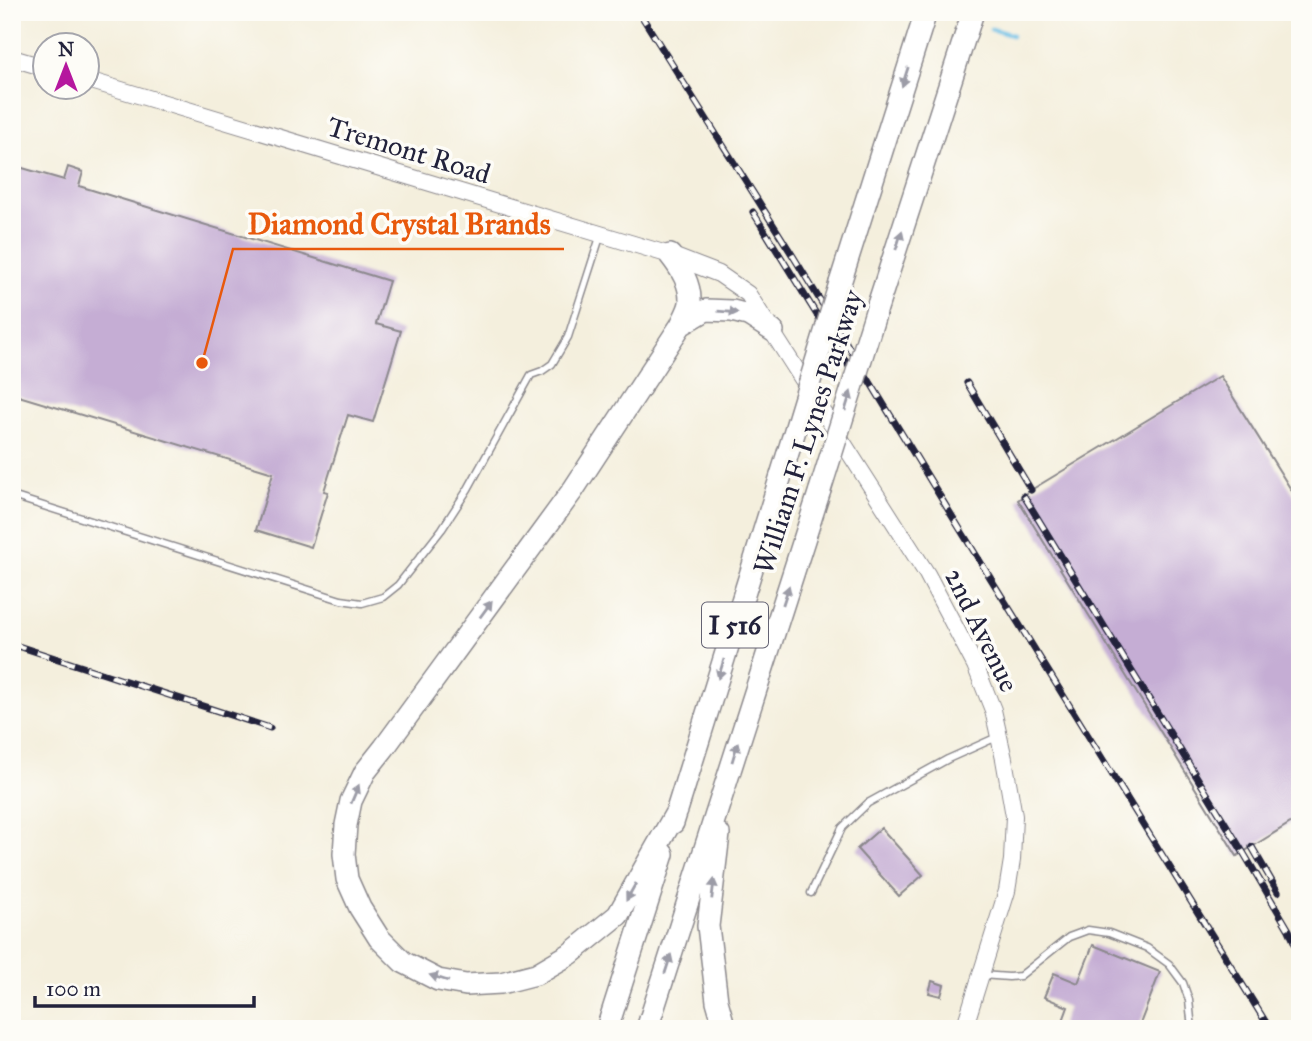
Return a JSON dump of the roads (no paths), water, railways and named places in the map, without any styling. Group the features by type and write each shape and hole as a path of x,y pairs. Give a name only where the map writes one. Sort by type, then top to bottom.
{"highway":[{"name":"William F. Lynes Parkway","path":"607,1029 926,12"},
{"name":"William F. Lynes Parkway","path":"647,1029 973,12"},
{"path":"962,49 981,12"},
{"path":"670,256 684,272 688,286 690,304 681,325 573,490 365,772 351,801 346,825 344,854 347,880 359,908 379,938 403,962 438,980 466,985 501,983 536,974 570,954 618,915 677,811"},
{"path":"681,325 706,310 732,311 748,315 773,331"},
{"path":"721,799 708,926 717,1001 724,1029"}],"street":[{"path":"12,58 32,64"},
{"name":"Tremont Road","path":"102,84 670,256 719,274 748,294 773,331"},
{"name":"2nd Avenue","path":"773,331 927,574 975,664 993,710 1014,816 1012,860 1007,891 964,1029"}],"lane":[{"path":"12,496 341,600 362,603 383,597 398,585 442,529 468,489 531,375 552,364 559,354 568,337 600,235"},
{"path":"811,892 842,828 868,803 948,759 999,736"},
{"path":"981,975 1020,976 1069,937 1088,930 1110,933 1147,948 1169,964 1183,983 1189,1000 1192,1029"}],"waterway":[{"path":"991,29 1012,35"}],"railway":[{"path":"639,12 793,256 1270,1029"},
{"path":"753,212 856,378"},
{"path":"967,383 1031,490"},
{"path":"1024,496 1243,852 1289,930 1300,955"},
{"path":"12,644 270,728"},
{"path":"1252,847 1278,892"}],"place":[{"name":"Diamond Crystal Brands","path":"202,363"}]}
